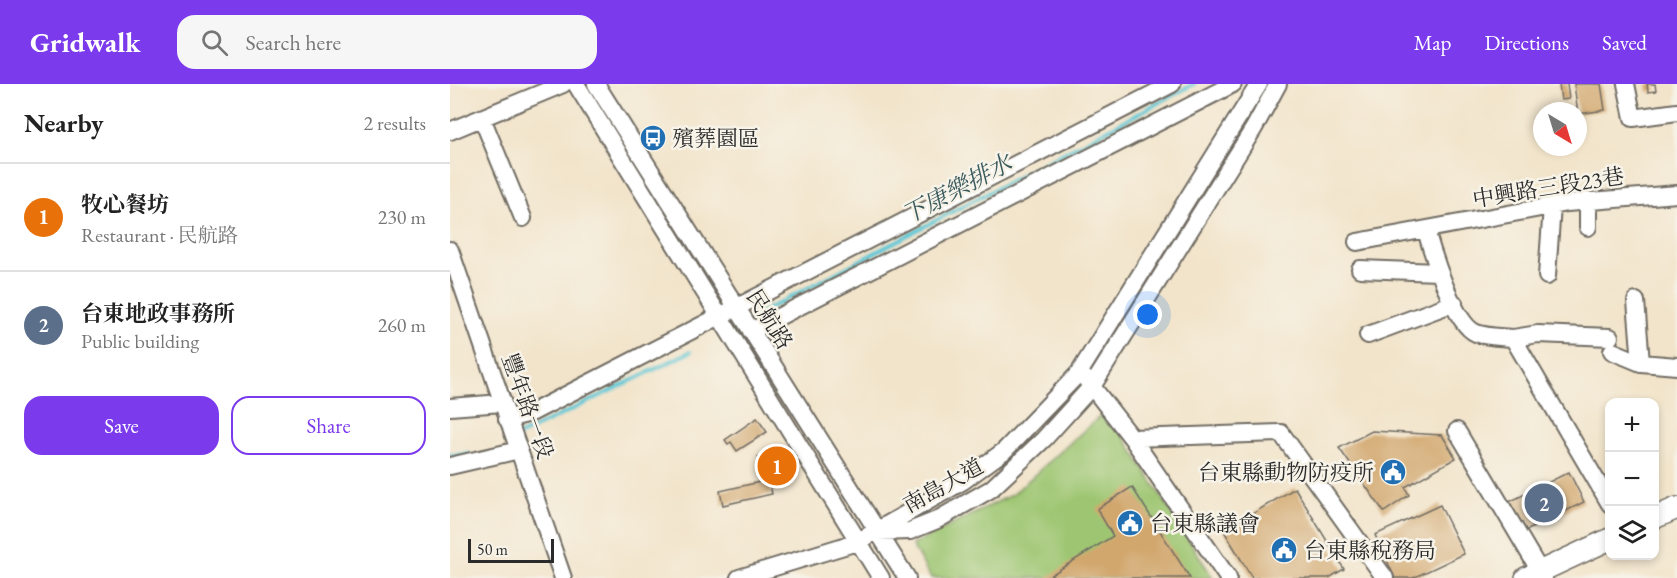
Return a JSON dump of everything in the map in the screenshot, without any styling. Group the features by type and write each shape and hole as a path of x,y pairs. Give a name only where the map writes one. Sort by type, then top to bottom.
{"main road":[{"path":"1659,516 1677,508"},
{"path":"1536,576 1605,542"}],"street":[{"path":"450,131 563,84"},
{"name":"民航路","path":"576,84 857,543 881,578"},
{"name":"民航路","path":"596,84 907,578"},
{"path":"450,407 531,413 1172,84"},
{"path":"751,331 1233,84"},
{"name":"南島大道","path":"877,532 963,481 1004,451 1079,373 1259,84"},
{"name":"南島大道","path":"877,532 910,531 937,520 991,489 1044,439 1093,385 1254,128 1278,84"},
{"path":"1626,84 1634,118 1677,112"},
{"path":"482,118 523,218"},
{"name":"中興路三段23巷","path":"1357,242 1588,200 1677,194"},
{"path":"1588,200 1588,227"},
{"path":"1547,276 1552,206"},
{"path":"1426,230 1438,272 1463,322 1474,332 1513,338 1538,334 1611,344 1641,363 1677,366"},
{"name":"豐年路一段","path":"450,250 563,578"},
{"path":"1360,269 1438,272"},
{"path":"1636,301 1641,363"},
{"path":"1368,335 1454,303"},
{"path":"1513,338 1605,495"},
{"path":"1079,373 1093,385 1132,438 1228,578"},
{"path":"1457,432 1536,576"},
{"path":"1132,438 1281,433 1385,578"},
{"path":"450,466 519,450"},
{"path":"739,578 857,543 877,532"}],"green space":[{"path":"1107,410 1213,578 931,578 912,545 1013,494"}],"building":[{"path":"1559,84 1567,84 1569,99 1561,100"},
{"path":"1574,84 1601,84 1605,110 1587,113 1587,102 1576,102"},
{"path":"1647,84 1655,84 1656,91 1648,92"},
{"path":"757,418 767,432 737,451 731,442 728,444 725,440"},
{"name":"台東縣動物防疫所","path":"1372,431 1442,435 1456,458 1405,487 1409,495 1384,512 1339,448"},
{"path":"778,445 796,474 777,487 758,458"},
{"path":"1569,472 1584,502 1520,534 1505,504"},
{"path":"769,480 772,494 723,505 720,491"},
{"name":"台東縣議會","path":"1132,487 1190,578 1046,578 1113,536 1097,509"},
{"name":"台東縣稅務局","path":"1295,488 1344,569 1329,578 1252,578 1224,531"},
{"path":"1440,505 1464,554 1413,578 1395,578 1375,535"}],"waterway":[{"name":"下康樂排水","path":"749,319 1194,84"},
{"name":"下康樂排水","path":"518,436 690,352"},
{"name":"下康樂排水","path":"450,455 469,454"}],"place":[{"name":"殯葬園區","path":"653,138"},
{"name":"牧心餐坊","path":"777,466"},
{"name":"台東縣動物防疫所","path":"1393,472"},
{"name":"台東地政事務所","path":"1544,503"},
{"name":"台東縣議會","path":"1130,523"},
{"name":"台東縣稅務局","path":"1284,550"}]}
